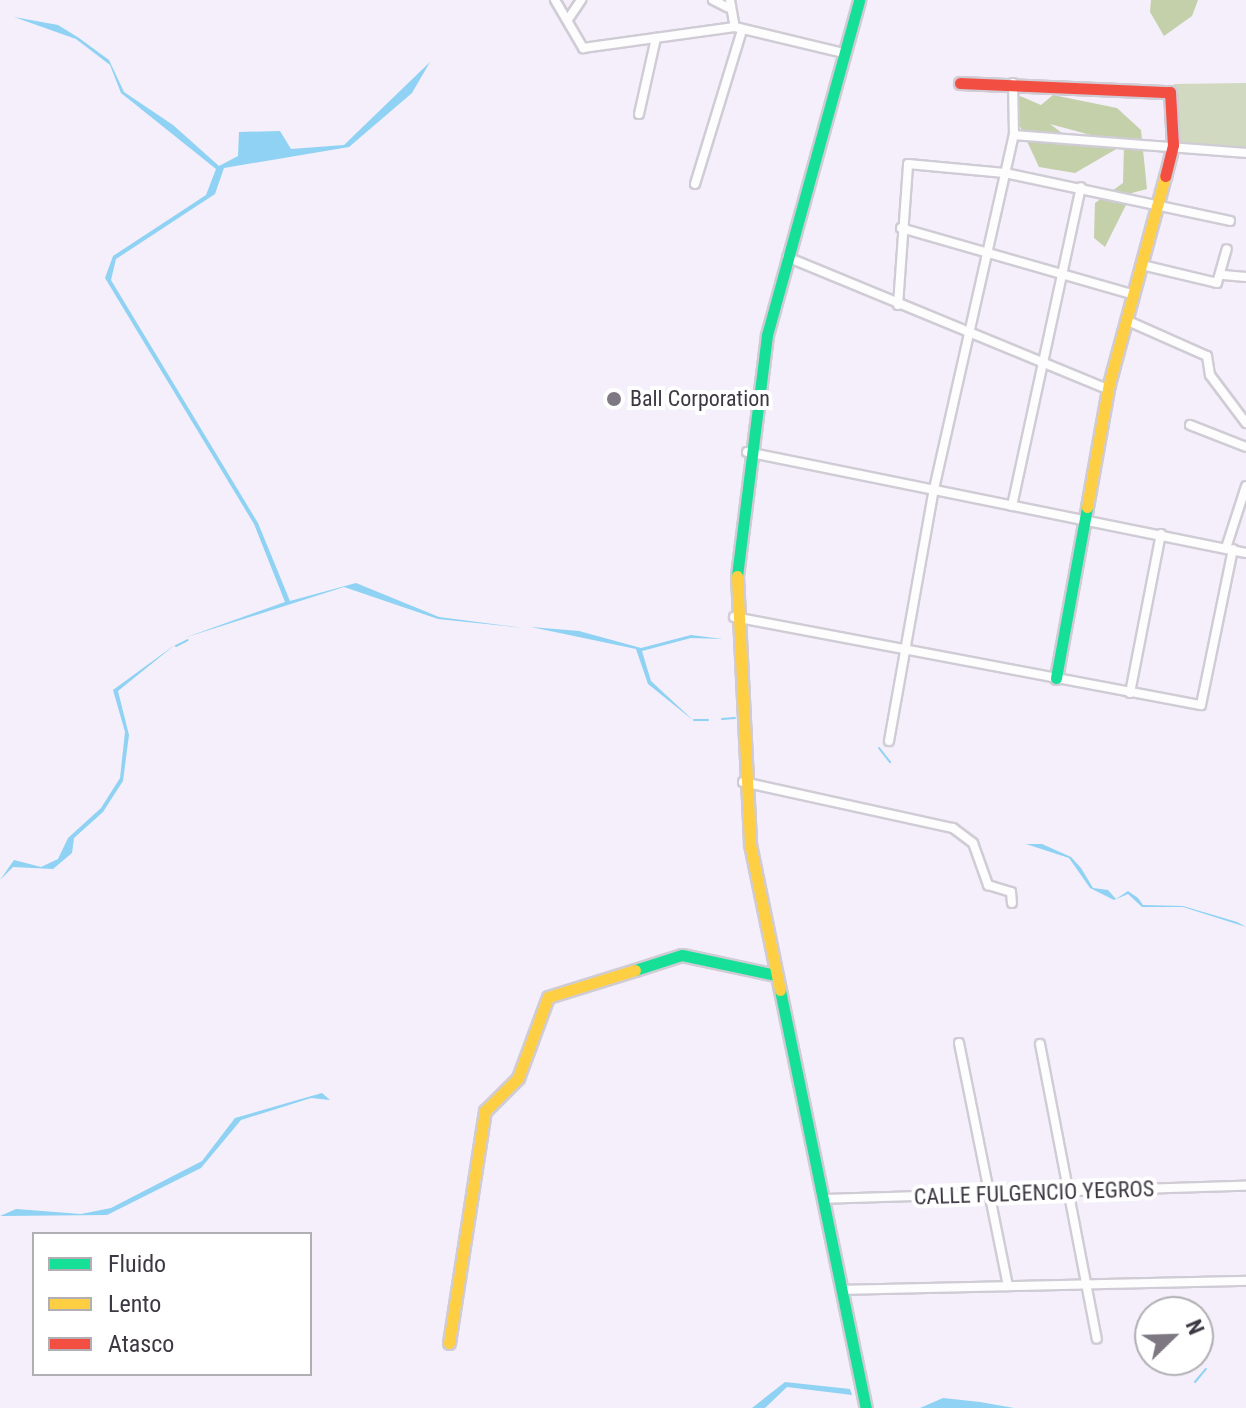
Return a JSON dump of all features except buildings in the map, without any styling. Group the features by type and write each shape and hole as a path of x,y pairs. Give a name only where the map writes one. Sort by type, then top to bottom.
{"main road":[{"path":"859,0 786,257 747,452 734,617 742,782 775,975 865,1403"},
{"path":"960,83 1168,89 1173,145 1108,389 1056,678"},
{"path":"449,1343 485,1111 518,1078 548,997 682,955 775,975"}],"street":[{"path":"555,0 569,18 583,48 738,28 843,53"},
{"path":"569,18 581,0"},
{"path":"695,184 738,28 729,4 713,0"},
{"path":"639,114 656,38"},
{"path":"889,741 934,489 970,333 985,250 1014,135 1013,83"},
{"path":"1014,135 1246,153"},
{"path":"898,305 901,228 908,164 1005,173 1230,221"},
{"path":"1012,506 1038,363 1081,187"},
{"path":"901,228 1134,295"},
{"path":"1142,265 1217,283 1223,275 1227,249"},
{"path":"786,257 1038,363 1108,389"},
{"path":"1223,275 1246,277"},
{"path":"1128,321 1207,356 1210,375 1246,423"},
{"path":"1190,425 1246,447"},
{"path":"747,452 1246,553"},
{"path":"734,617 1201,705 1230,548 1246,486"},
{"path":"1130,693 1161,534"},
{"path":"742,782 953,828 973,843 988,885 1011,892 1012,903"},
{"path":"959,1043 1008,1286"},
{"path":"1040,1044 1097,1339"},
{"name":"CALLE FULGENCIO YEGROS","path":"822,1199 1246,1186"},
{"path":"842,1290 1246,1281"}],"green space":[{"path":"1151,0 1198,0 1192,16 1164,36 1150,12"},
{"path":"1246,83 1246,150 1178,144 1174,84"},
{"path":"1053,95 1117,108 1141,130 1147,189 1132,193 1105,247 1094,238 1095,203 1123,183 1124,144 1050,124 1066,136 1118,148 1075,173 1039,167 1011,107 1020,96 1041,105"}],"water":[{"path":"14,17 58,25 79,38 109,60 124,92 173,125 219,166 238,156 239,132 280,131 291,149 344,145 430,62 412,93 349,147 224,168 215,194 116,259 111,280 258,523 290,601 356,583 439,617 523,628 438,619 344,587 184,638 285,602 254,524 105,278 113,256 206,195 216,169 121,93 110,65 76,39"},
{"path":"531,627 579,631 641,648 691,635 723,639 691,638 642,651 651,681 694,721 648,684 636,649"},
{"path":"176,644 118,691 129,735 123,781 103,812 74,838 72,853 53,869 13,867 0,880 14,860 41,867 58,859 68,838 101,808 120,778 125,732 113,690"},
{"path":"1026,844 1042,844 1071,857 1093,888 1108,890 1116,899 1128,891 1143,905 1183,906 1246,927 1183,907 1142,907 1128,894 1114,900 1090,888 1069,858"},
{"path":"322,1093 330,1100 311,1098 241,1120 201,1168 107,1215 0,1216 16,1209 81,1214 111,1208 202,1161 235,1118"},
{"path":"785,1382 850,1389 852,1395 787,1387 765,1408 752,1408"},
{"path":"943,1398 980,1402 1014,1408 920,1408"}],"waterway":[{"path":"176,646 188,640"},
{"path":"722,719 735,718"},
{"path":"694,720 708,720"},
{"path":"879,748 890,762"},
{"path":"1195,1382 1200,1376"}],"traffic: fast":[{"path":"737,576 767,335 859,0"},
{"path":"1056,678 1087,507"},
{"path":"635,970 682,955 775,975"},
{"path":"780,990 866,1408"}],"traffic: slow":[{"path":"1087,507 1109,384 1165,176"},
{"path":"737,576 750,844 780,990"},
{"path":"449,1343 485,1111 518,1078 548,997 635,970"}],"traffic: jam":[{"path":"960,83 1170,92 1173,145 1165,176"}],"place":[{"name":"Ball Corporation","path":"614,399"}]}
